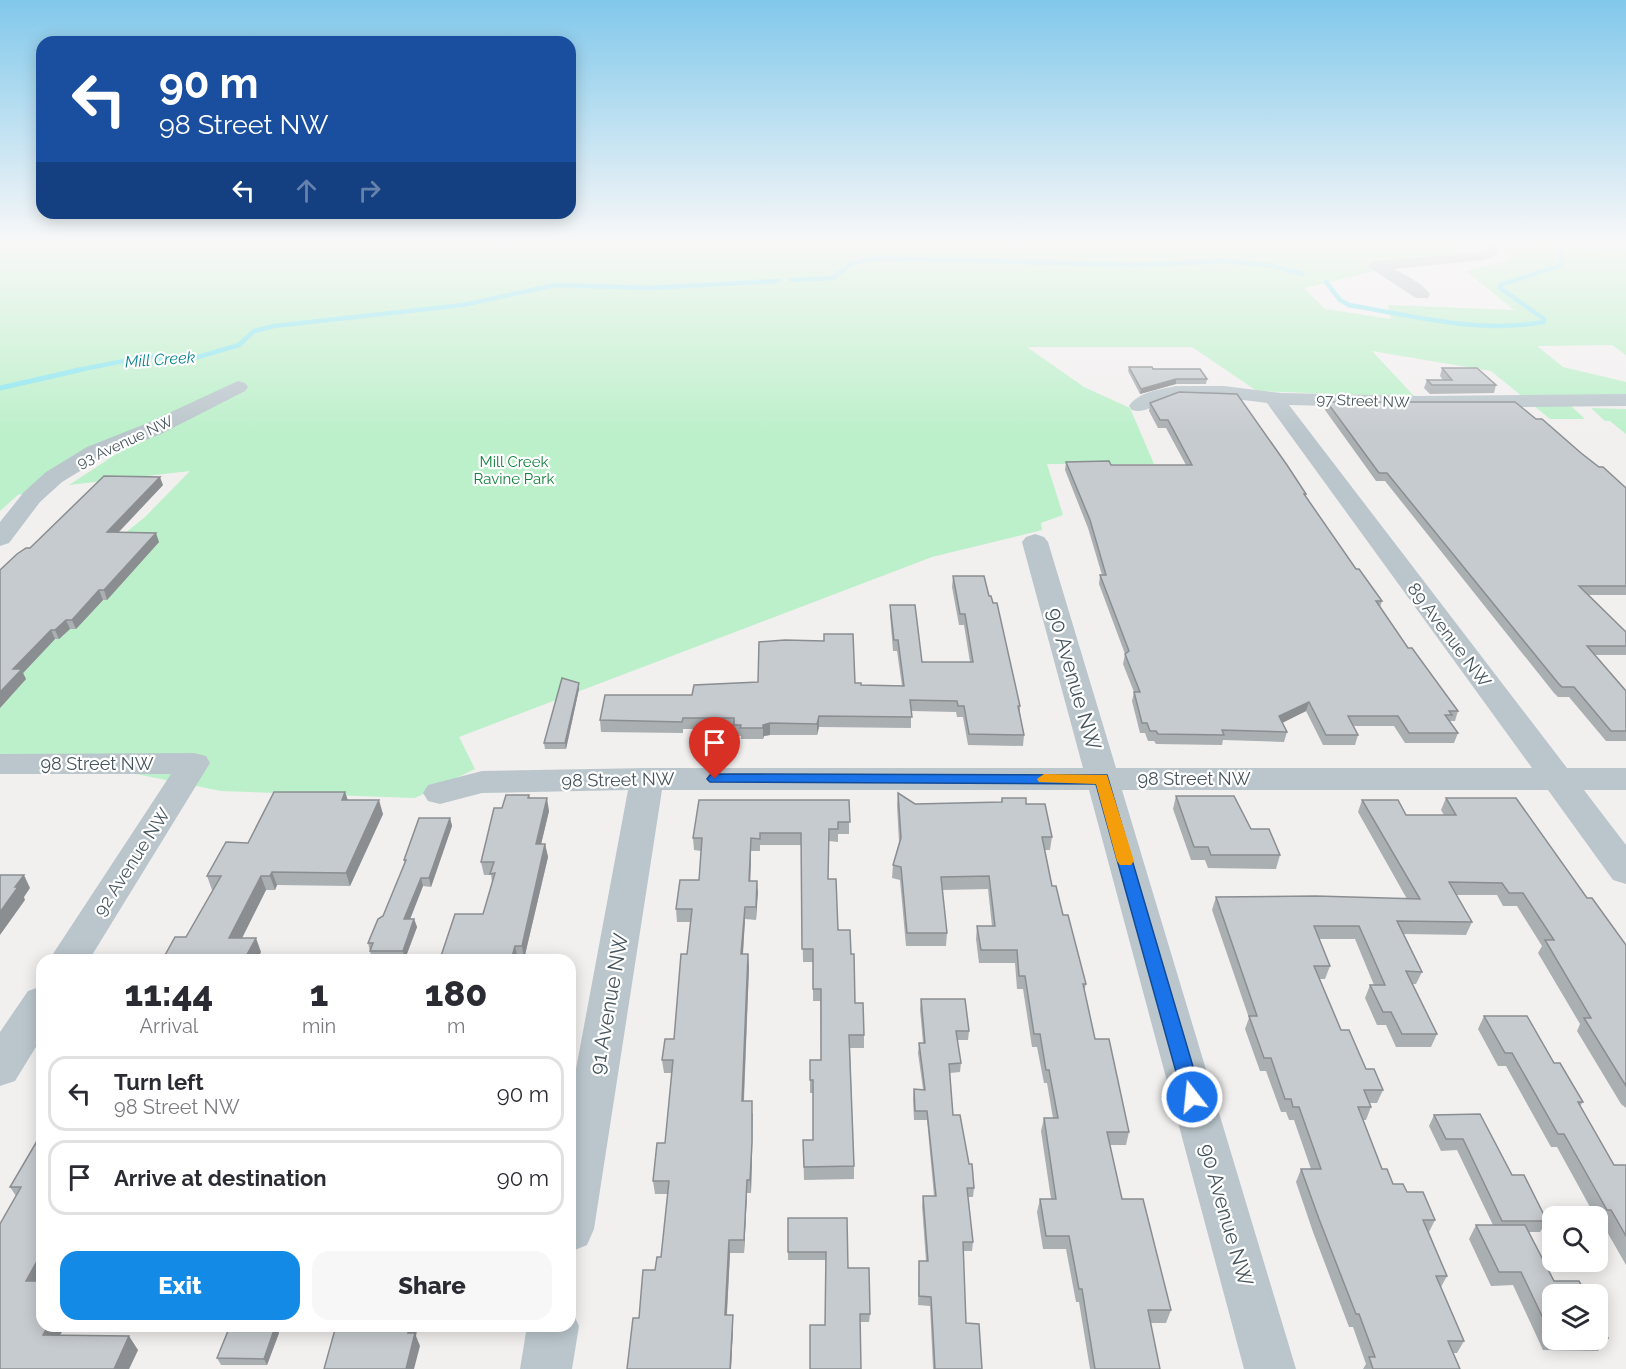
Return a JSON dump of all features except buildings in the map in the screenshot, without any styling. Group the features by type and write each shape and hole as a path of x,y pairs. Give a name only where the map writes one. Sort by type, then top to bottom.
{"street":[{"name":"93 Avenue NW","path":"0,538 32,497 54,477 95,452 162,426 238,387"},
{"name":"97 Street NW","path":"1139,406 1160,395 1176,392 1224,392 1273,398 1419,402 1626,400"},
{"name":"89 Avenue NW","path":"1273,398 1626,872"},
{"name":"90 Avenue NW","path":"1035,542 1270,1369"},
{"name":"98 Street NW","path":"0,764 194,763"},
{"name":"92 Avenue NW","path":"73,954 194,763"},
{"name":"98 Street NW","path":"440,793 482,782 647,779 1626,779"},
{"name":"91 Avenue NW","path":"576,1194 647,779"},
{"path":"0,1068 36,1011"},
{"path":"546,1369 552,1332"}],"green space":[{"name":"Mill Creek Ravine Park","path":"0,306 1322,306 1325,309 1391,319 1388,306 1514,310 1509,306 1626,306 1626,355 1612,345 1537,346 1563,367 1626,382 1626,395 1523,397 1491,371 1372,351 1415,397 1257,391 1192,347 1027,347 1084,387 1130,408 1154,464 1047,464 1063,515 1041,523 1042,530 932,557 459,737 475,769 415,798 221,791 136,774 0,766 0,657 82,568 145,517 190,471 69,485 150,432 95,452 32,497 19,494 0,511"},
{"path":"1534,406 1571,406 1585,419 1550,419"},
{"path":"1591,408 1626,409 1626,434 1610,421 1605,421"}],"waterway":[{"name":"Mill Creek","path":"73,371 149,356 171,361 198,357 239,345 254,331 274,326 455,306"},
{"name":"Mill Creek","path":"1354,306 1470,325 1495,326 1544,322 1544,319 1525,306"},
{"name":"Mill Creek","path":"0,388 79,370"}],"slow traffic":[{"path":"1044,779 1102,779 1125,861"}],"route":[{"path":"715,779 1102,779 1192,1097"}]}
